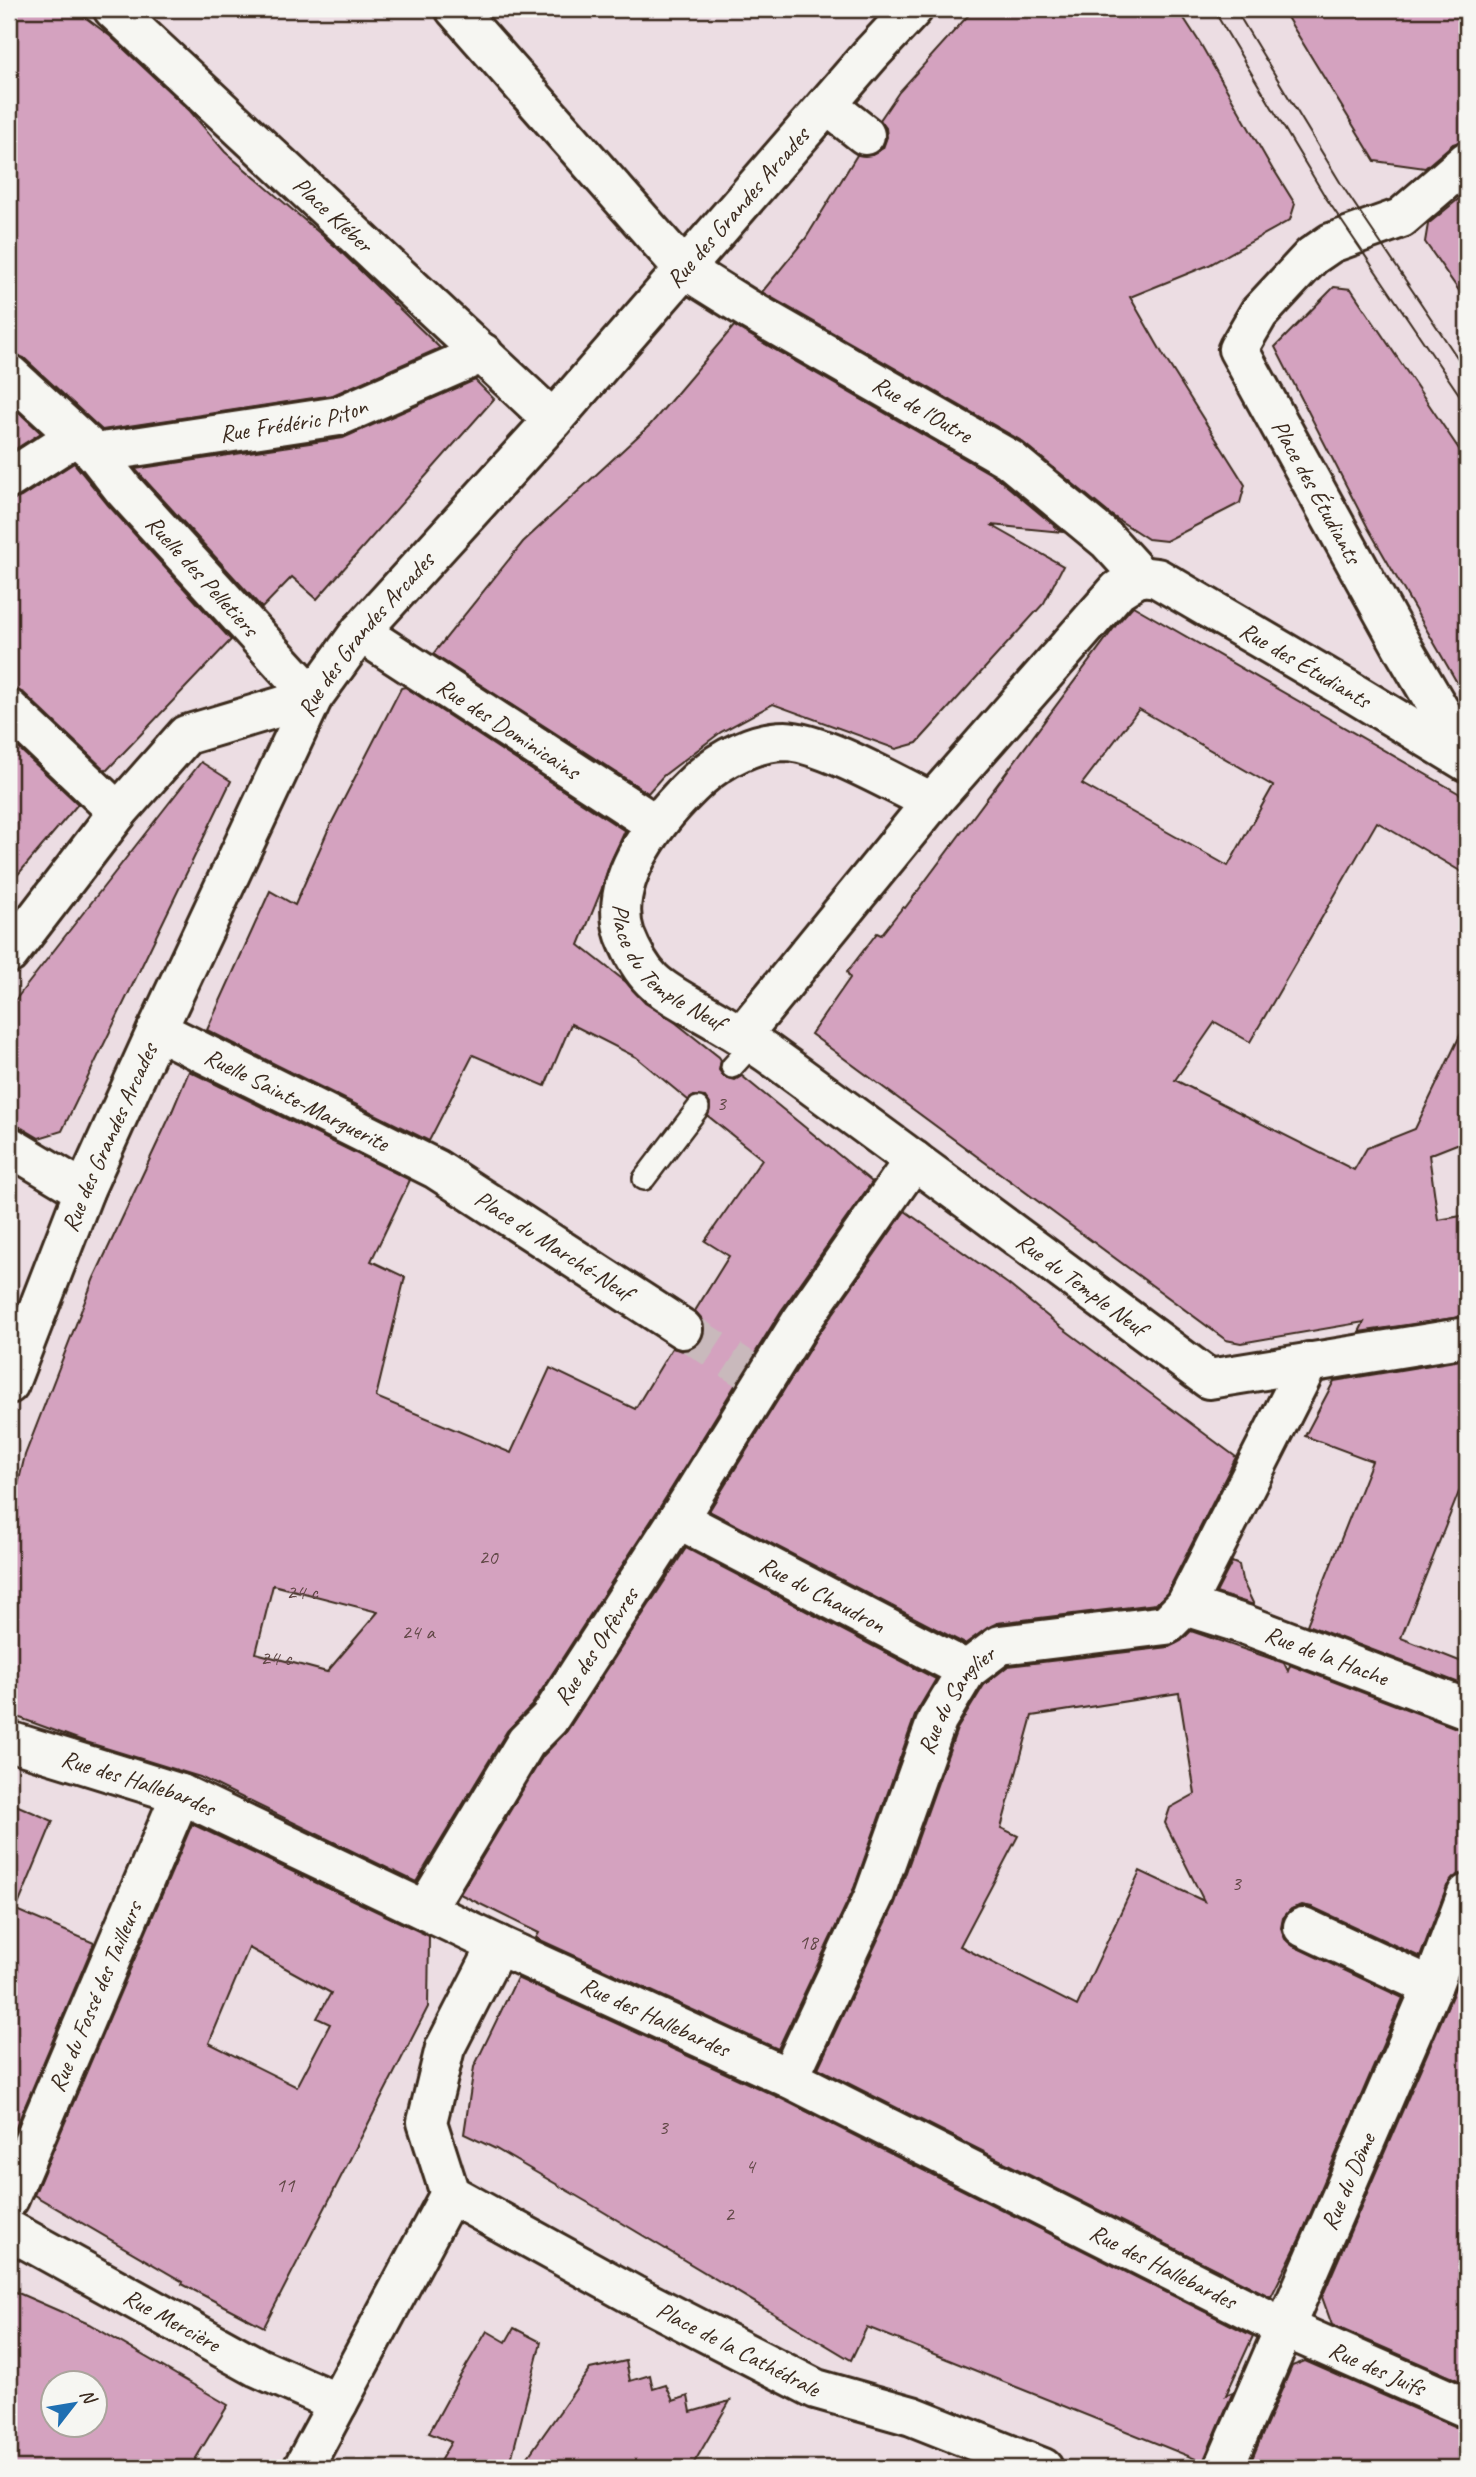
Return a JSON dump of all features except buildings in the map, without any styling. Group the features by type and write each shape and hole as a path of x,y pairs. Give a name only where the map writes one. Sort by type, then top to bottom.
{"street":[{"name":"Place Kléber","path":"113,9 553,420"},
{"path":"455,9 684,269"},
{"name":"Rue des Grandes Arcades","path":"9,1384 84,1191 313,697 360,632 553,420 913,9"},
{"path":"827,104 865,135"},
{"name":"Place des Étudiants","path":"1467,161 1401,218 1331,243 1312,256 1259,313 1238,349 1404,650 1467,757"},
{"name":"Rue de l'Outre","path":"684,269 772,323 1009,459 1107,540 1140,576"},
{"name":"Rue Frédéric Piton","path":"85,445 339,416 483,354"},
{"name":"Ruelle des Pelletiers","path":"9,374 85,445 313,697"},
{"path":"9,479 85,445"},
{"name":"Rue des Étudiants","path":"1140,576 1157,578 1467,762"},
{"name":"Place du Temple Neuf","path":"932,802 822,750 789,741 766,742 730,758 706,773 675,801 655,824 631,870 622,901 624,932 636,958 652,980 743,1048 932,802 1118,590 1140,576"},
{"name":"Rue des Dominicains","path":"360,632 655,824"},
{"path":"9,954 118,812 186,735 313,697"},
{"path":"9,709 118,812"},
{"name":"Ruelle Sainte-Marguerite","path":"157,1030 436,1169"},
{"name":"Rue du Temple Neuf","path":"743,1048 914,1160 1209,1379 1467,1338"},
{"path":"9,1146 84,1191"},
{"name":"Rue des Orfèvres","path":"425,1910 526,1742 549,1719 678,1519 756,1376 800,1323 914,1160"},
{"name":"Place du Marché-Neuf","path":"436,1169 677,1325"},
{"name":"Rue du Sanglier","path":"789,2078 874,1896 937,1720 967,1670 1000,1645 1166,1625 1185,1606 1309,1362"},
{"name":"Rue du Chaudron","path":"678,1519 967,1670"},
{"name":"Rue de la Hache","path":"1185,1606 1246,1625 1467,1709"},
{"name":"Rue des Hallebardes","path":"9,1741 181,1794 498,1945 789,2078 1285,2328"},
{"name":"Rue du Fossé des Tailleurs","path":"9,2199 181,1794"},
{"name":"Rue du Dôme","path":"1224,2468 1432,1987 1467,1895"},
{"path":"1303,1927 1432,1987"},
{"path":"303,2468 450,2194 427,2122 444,2048 498,1945"},
{"name":"Place de la Cathédrale","path":"450,2194 633,2295 816,2389 912,2416 1043,2468"},
{"name":"Rue Mercière","path":"9,2230 257,2367 338,2403"},
{"name":"Rue des Juifs","path":"1285,2328 1467,2408"}],"lane":[{"path":"644,1179 698,1108"}],"tunnel":[{"path":"683,1329 748,1371"}],"tram line":[{"path":"1213,9 1326,198 1467,406"},
{"path":"1235,9 1343,187 1467,372"}]}
